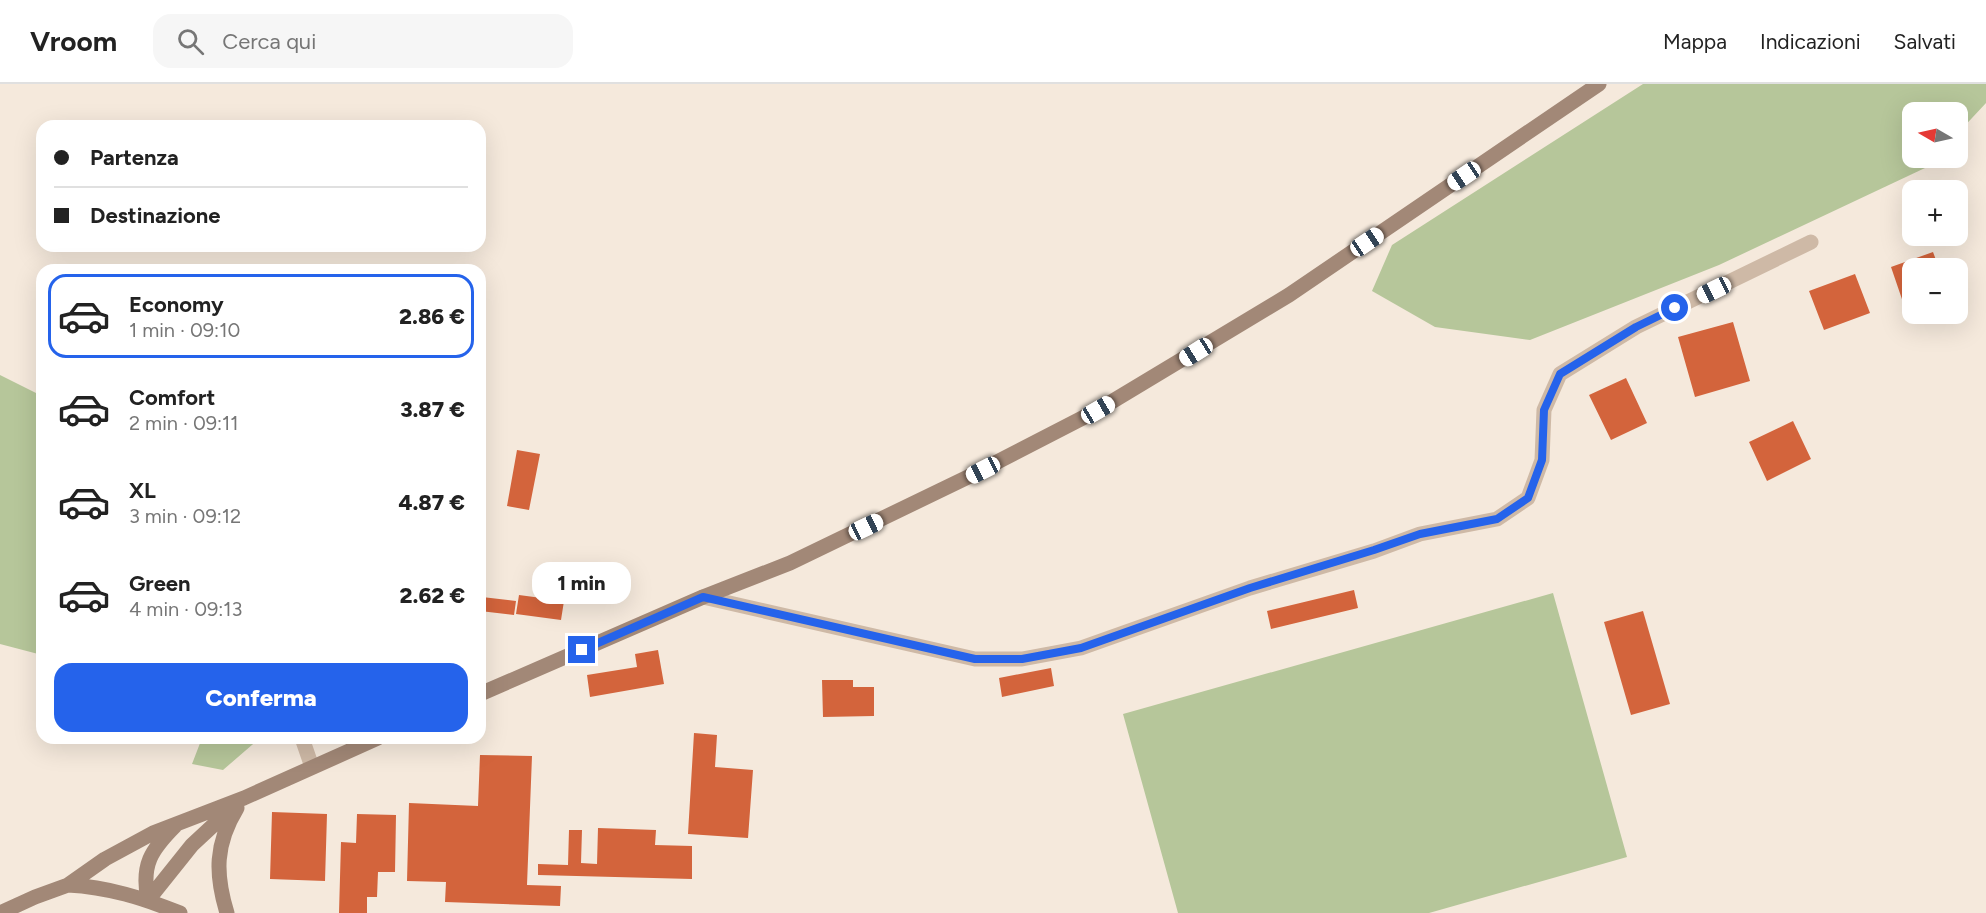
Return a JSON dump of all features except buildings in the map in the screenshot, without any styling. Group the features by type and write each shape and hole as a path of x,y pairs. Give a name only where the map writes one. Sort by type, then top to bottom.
{"street":[{"path":"486,691 703,597 790,563 1014,454 1136,388 1289,295 1599,84"},
{"path":"703,597 975,659 1022,659 1081,648 1250,588 1420,534 1497,519 1528,498 1542,460 1544,410 1560,374 1636,327 1811,242"},
{"path":"304,744 312,767"},
{"path":"0,913 68,885 134,842 181,821 243,798 364,744"},
{"path":"148,900 197,840 243,798"},
{"path":"227,913 218,873 219,852 226,830 243,798"},
{"path":"148,900 145,877 149,858 181,821"},
{"path":"68,885 113,890 148,900 180,913"}],"green space":[{"path":"1643,84 1986,84 1986,103 1968,122 1968,102 1902,102 1902,168 1925,168 1719,265 1530,340 1435,327 1372,291 1392,245"},
{"path":"0,375 36,393 36,653 0,644"},
{"path":"1553,593 1627,857 1429,913 1178,913 1123,714"},
{"path":"200,744 253,744 223,770 192,764"}],"route":[{"path":"582,650 703,597 975,659 1022,659 1081,648 1250,588 1420,534 1497,519 1528,498 1542,460 1544,410 1560,374 1636,327 1675,308"}]}
